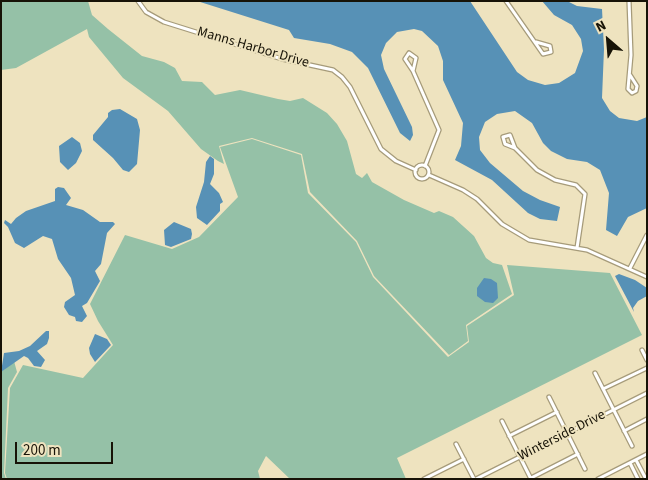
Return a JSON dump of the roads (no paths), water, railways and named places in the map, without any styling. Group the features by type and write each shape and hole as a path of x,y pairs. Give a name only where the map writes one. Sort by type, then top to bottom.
{"street":[{"name":"Manns Harbor Drive","path":"138,1 146,12 164,22 282,60 333,70 350,87 381,149 396,161 416,170"},
{"path":"506,1 543,54 551,52 550,46 536,42"},
{"path":"629,1 630,75 628,89 632,93 636,92 637,86 630,75"},
{"path":"413,71 416,58 415,55 409,53 405,59 413,71 439,130 425,166"},
{"path":"515,148 505,144 503,137 510,135 515,148 528,162 546,176 576,185 585,194 577,248"},
{"path":"425,166 420,165 416,170 418,178 425,179 429,175"},
{"path":"425,166 428,169 429,175"},
{"path":"429,175 463,190 477,199 502,224 529,240 577,248 599,254 647,277"},
{"path":"630,268 647,235"},
{"path":"642,350 647,360"},
{"path":"603,389 647,368"},
{"path":"595,373 632,446"},
{"name":"Winterside Drive","path":"475,479 647,393"},
{"path":"549,397 586,470"},
{"path":"509,436 557,412"},
{"path":"624,431 647,419"},
{"path":"502,421 531,478 578,454"},
{"path":"456,444 475,479"},
{"path":"598,479 647,454"},
{"path":"424,479 464,458"},
{"path":"636,460 646,479"},
{"path":"630,463 638,479"}],"water":[{"path":"197,1 470,1 517,72 528,80 545,85 559,83 575,73 583,51 581,39 572,25 554,15 542,1 567,1 577,6 602,9 604,49 602,98 610,111 619,118 637,121 647,117 647,208 628,217 617,236 606,230 609,193 600,170 587,162 567,159 551,151 543,143 532,123 515,111 497,114 485,122 479,137 480,150 490,163 523,191 540,200 560,207 557,221 540,219 528,213 492,180 455,160 461,146 463,123 443,80 443,61 438,46 422,31 414,29 397,32 386,43 381,55 384,69 412,127 413,135 410,141 400,133 368,68 352,52 330,44 294,38 289,30"},
{"path":"120,109 137,119 140,130 137,164 129,172 123,170 93,140 93,135 108,117 108,113 112,110"},
{"path":"72,137 80,143 82,151 76,163 68,170 60,162 59,146"},
{"path":"210,156 214,159 214,174 210,184 219,193 223,202 220,204 220,211 207,225 197,218 196,207 204,182 206,162"},
{"path":"58,187 64,188 71,198 66,205 83,210 100,222 113,222 115,224 107,233 101,264 95,271 100,281 87,303 82,306 87,316 82,322 76,321 75,317 69,315 64,307 65,302 75,295 71,278 58,259 52,239 43,236 24,248 15,243 8,227 4,223 5,220 11,224 26,211 55,201 55,189"},
{"path":"174,222 191,229 192,234 191,239 171,247 165,245 164,230"},
{"path":"619,274 635,280 647,288 647,296 638,301 633,308 634,312 615,276"},
{"path":"484,278 491,279 497,283 498,298 493,303 485,302 477,296 477,288"},
{"path":"46,331 49,331 47,344 37,351 45,360 41,367 34,366 24,356 1,372 4,353 19,351 30,346"},
{"path":"95,334 107,339 111,345 95,362 89,348"}]}
